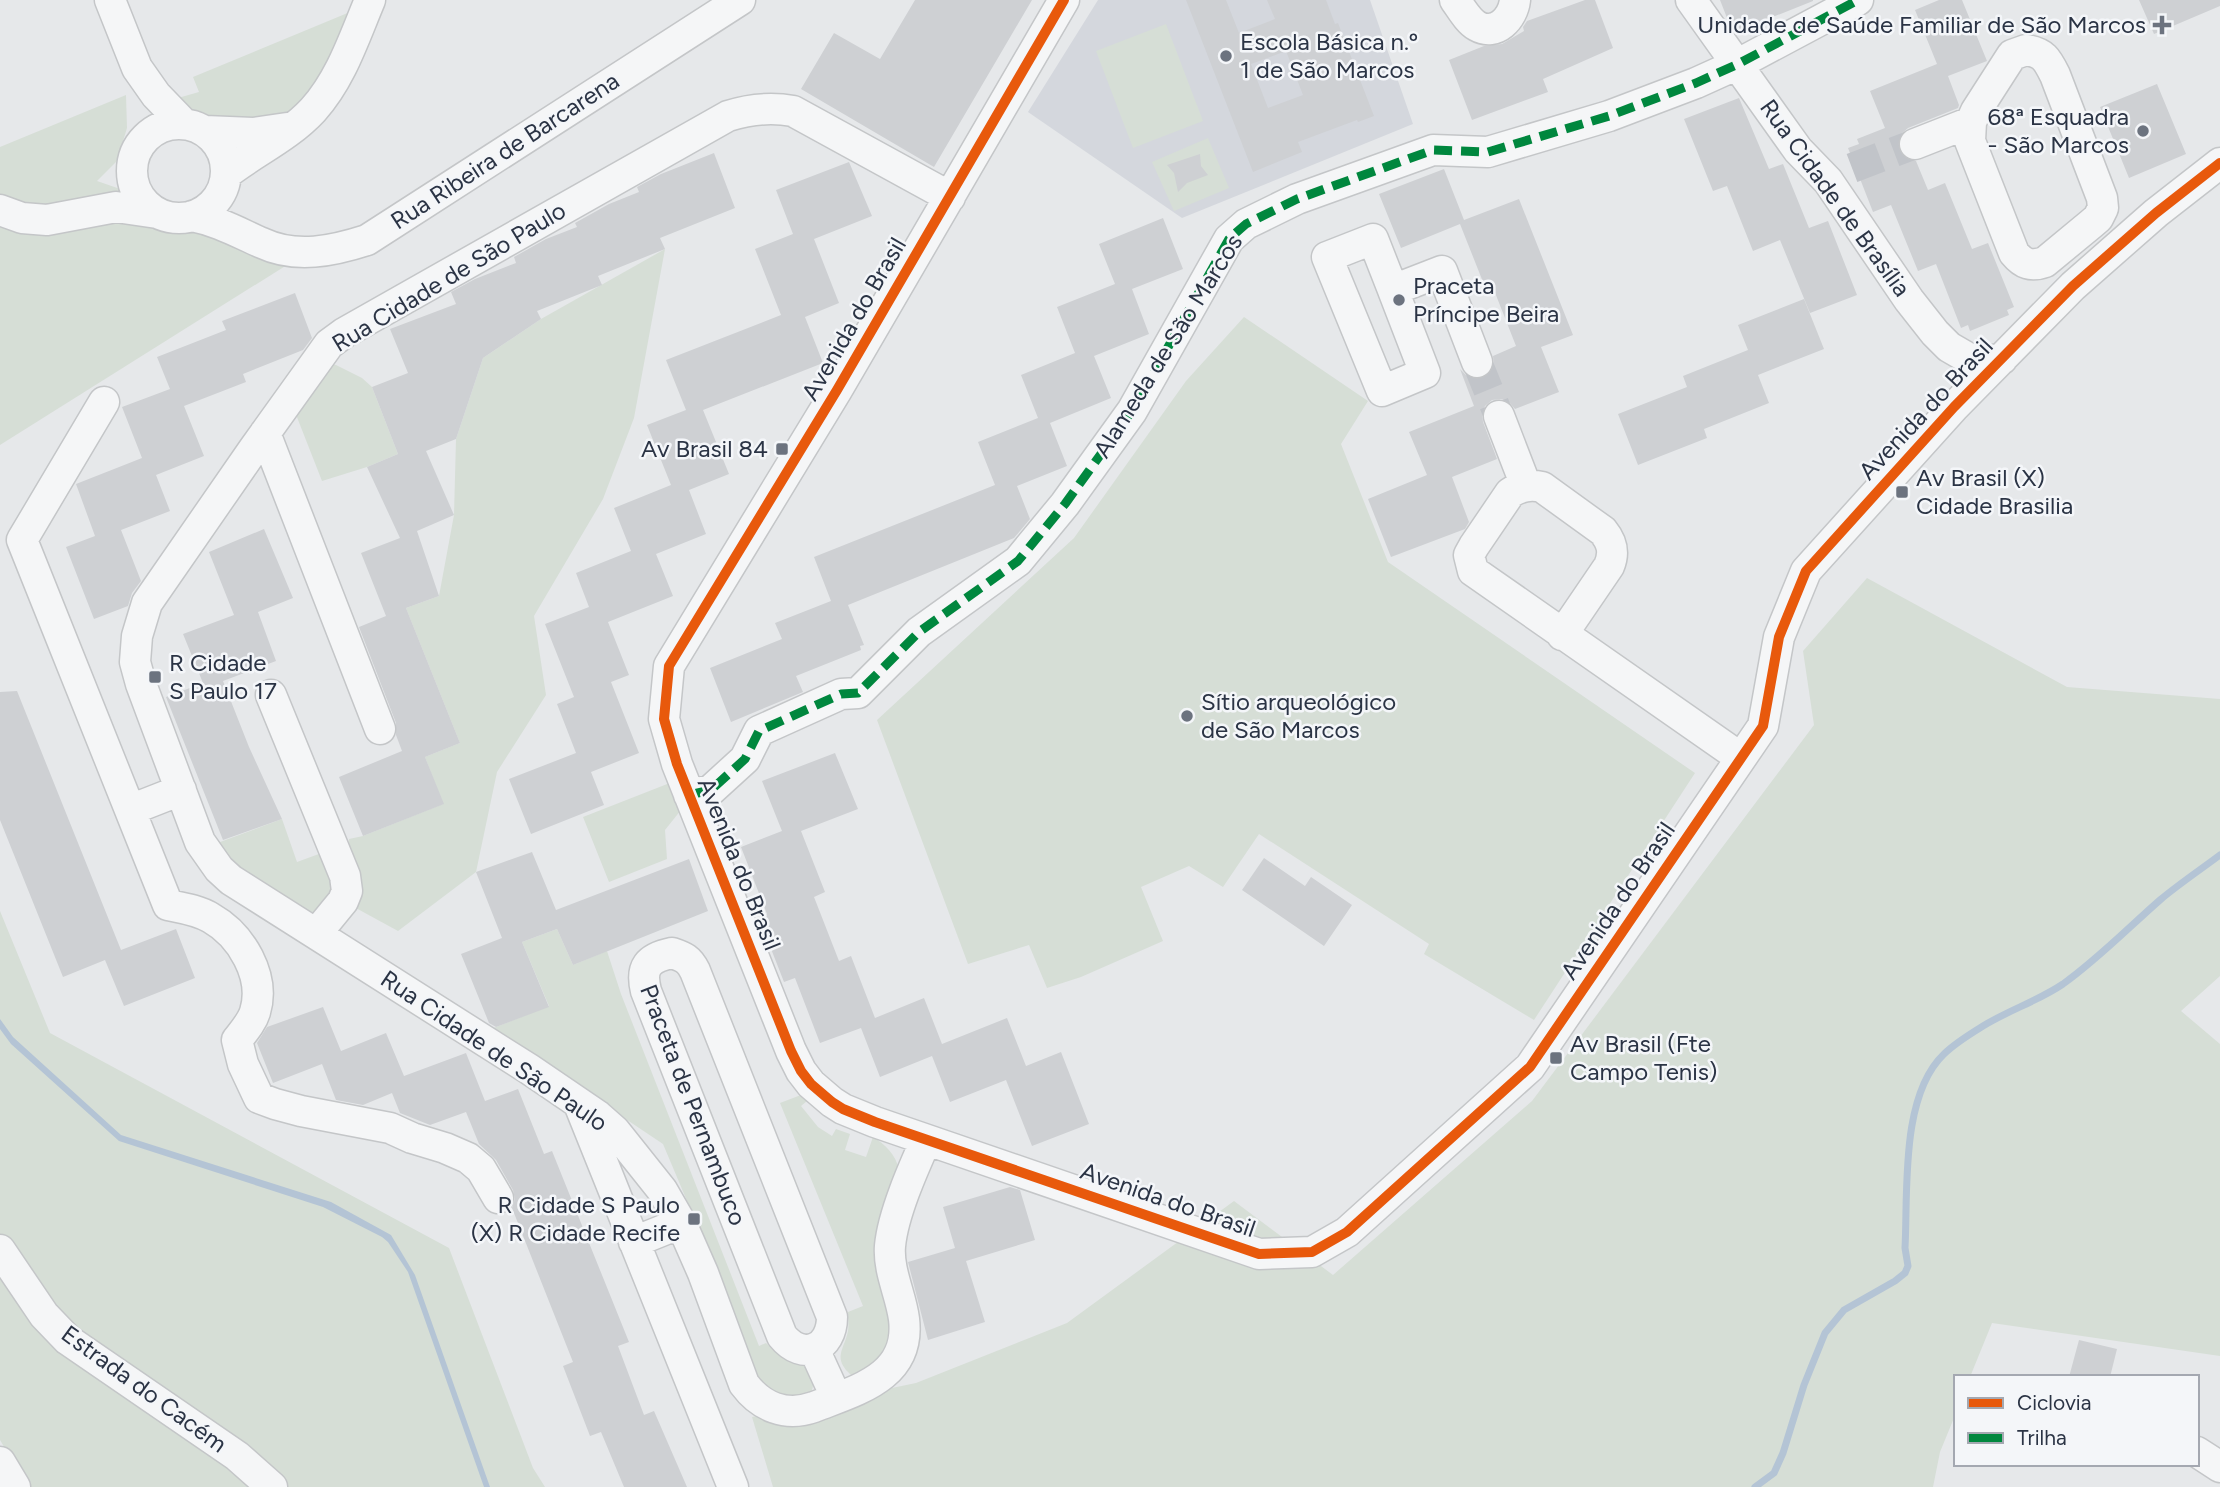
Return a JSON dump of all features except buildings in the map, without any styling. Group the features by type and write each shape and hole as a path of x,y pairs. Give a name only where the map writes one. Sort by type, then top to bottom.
{"street":[{"path":"110,0 137,68 156,95 194,127 215,139 222,150 226,162 225,179 229,205 248,234 256,240"},
{"path":"0,210 22,218 47,220 116,207 181,218 192,216 212,204 225,179 312,110 342,65 370,0"},
{"name":"Rua Ribeira de Barcarena","path":"192,216 212,220 282,251 306,253 367,240 740,0"},
{"name":"Avenida do Brasil","path":"1064,0 837,390 668,666 664,719 677,764 791,1051 811,1084 843,1109 1259,1254 1311,1252 1348,1232 1530,1067 1763,726 1779,637 1806,571 1954,407 2083,277 2156,213 2220,163"},
{"path":"1455,0 1472,23 1488,29 1504,23 1514,9 1514,0"},
{"name":"Rua Cidade de Brasília","path":"1691,0 1798,150 1840,175 1909,300 1949,347 1968,358 1984,361 2002,359"},
{"name":"Alameda de São Marcos","path":"689,795 711,790 745,758 760,731 841,694 858,693 919,632 1018,561 1065,504 1132,411 1229,239 1246,224 1297,199 1433,150 1488,152 1609,116 1738,64 1858,0"},
{"path":"1915,144 1971,122 2012,55 2026,50 2039,52 2048,61 2055,75 2102,198 2103,208 2098,218 2045,262 2036,265 2019,259 2014,253 1973,154 1970,141 1971,122"},
{"path":"137,68 142,111 131,175 135,190 144,204 157,213"},
{"name":"Rua Cidade de São Paulo","path":"926,1140 894,1227 890,1248 904,1320 902,1346 895,1362 877,1380 795,1412 772,1407 754,1397 744,1384 703,1273 681,1223 662,1189 615,1131 529,1069 231,880 219,869 201,842 135,662 137,636 147,603 317,360 329,344 344,333 728,116 778,108 793,111 950,197"},
{"path":"65,216 91,203 116,180 147,135 158,128 170,124 253,134 294,126"},
{"path":"1373,239 1393,290 1425,373 1382,391 1327,257 1373,239"},
{"path":"1393,290 1442,271 1477,362"},
{"path":"104,402 22,540 168,905 211,918 228,931 244,950 252,968 257,988 256,1011 237,1040 243,1064 259,1098 300,1111 390,1128 412,1138 445,1147 468,1158 481,1169 498,1198"},
{"path":"1499,416 1526,486"},
{"path":"265,433 380,729"},
{"path":"1562,635 1609,566 1613,556 1612,548 1603,531 1542,487 1517,488 1510,493 1469,555 1474,571 1562,635 1741,758"},
{"path":"271,695 345,876 347,891 343,901 316,934"},
{"path":"130,810 181,790"},
{"name":"Praceta de Pernambuco","path":"672,954 684,957 695,971 832,1317 829,1334 824,1343 814,1349 803,1350 793,1346 782,1336 646,991 643,980 645,969 650,961 660,956 672,954"},
{"path":"579,1103 733,1487"},
{"path":"634,1242 681,1223"},
{"name":"Estrada do Cacém","path":"0,1250 44,1315 68,1340 237,1456 272,1487"},
{"path":"814,1349 836,1398"},
{"path":"2199,1453 2220,1467"},
{"path":"0,1462 15,1487"}],"shaded area":[{"name":"Escola Básica n.º 1 de São Marcos","path":"1098,0 1370,0 1413,124 1182,218 1028,112"},
{"path":"350,12 326,78 295,117 206,120 171,100 199,92 193,77"},
{"path":"1166,24 1203,121 1133,148 1096,51"},
{"path":"126,95 127,128 117,161 97,181 306,253 0,445 0,147"},
{"path":"1208,138 1229,188 1174,211 1152,162"},
{"path":"665,249 634,418 603,499 534,616 546,695 497,772 476,872 398,931 343,901 349,839 443,804 425,757 460,743 406,608 439,596 454,515 456,439 483,358 541,319"},
{"path":"1244,317 1368,401 1341,444 1388,562 1695,773 1534,1020 1424,954 1429,944 1259,834 1223,887 1189,866 1141,887 1163,941 1081,977 1047,988 1029,945 968,964 877,720 1074,538 1186,381"},
{"path":"324,363 336,365 362,378 372,387 398,454 322,481 293,407"},
{"path":"1867,578 2067,687 2220,699 2220,976 2181,1011 2220,1044 2220,1356 1992,1323 1971,1375 1954,1375 1954,1418 1940,1452 1933,1487 773,1487 752,1417 916,1383 1067,1323 1234,1201 1333,1275 1532,1101 1814,725 1803,651"},
{"path":"680,779 689,800 665,830 667,859 609,882 583,817"},
{"path":"282,819 297,862 327,851 340,882 315,926 235,875 212,845"},
{"path":"0,911 50,1033 449,1248 533,1468 545,1487 28,1487 0,1440"},
{"path":"557,929 573,965 607,951 621,994 759,1346 766,1343 778,1354 808,1367 813,1383 807,1399 781,1400 756,1378 663,1144 491,1029 549,1006 522,942"},
{"path":"801,1095 807,1101 801,1106 818,1127 832,1136 836,1129 850,1134 845,1150 866,1157 873,1137 889,1150 899,1169 877,1266 891,1333 887,1351 862,1374 851,1375 842,1364 841,1354 848,1331 848,1312 863,1306 780,1103"}],"water":[{"path":"0,1019 13,1037 121,1135 331,1202 391,1235 415,1275 490,1487 484,1487 408,1272 388,1242 323,1207 119,1141 11,1044 0,1029"}],"waterway":[{"path":"1755,1487 1774,1473 1825,1333 1844,1310 1895,1281 1905,1273 1908,1266 1905,1248 1909,1146 1920,1094 1930,1072 1944,1054 1963,1039 1993,1020 2053,990 2076,974 2160,900 2220,855"}],"tunnel":[{"path":"1852,168 1915,144"},
{"path":"1477,362 1499,416"}],"marked path":[{"path":"689,795 711,790 745,759 759,731 841,694 858,693 919,632 1018,561 1065,504 1132,411 1229,239 1246,224 1297,199 1433,150 1488,152 1609,116 1738,64 1858,0"}],"cycle path":[{"path":"1064,0 837,390 669,666 664,719 677,764 791,1051 811,1084 843,1109 875,1122 1259,1254 1312,1252 1347,1232 1530,1067 1763,726 1779,637 1806,571 1954,407 2073,286 2156,213 2220,163"}],"place":[{"name":"Unidade de Saúde Familiar de São Marcos","path":"2162,25"},
{"name":"Escola Básica n.º 1 de São Marcos","path":"1226,56"},
{"name":"68ª Esquadra - São Marcos","path":"2143,131"},
{"name":"Praceta Príncipe Beira","path":"1399,300"},
{"name":"Av Brasil 84","path":"782,449"},
{"name":"Av Brasil (X) Cidade Brasilia","path":"1902,492"},
{"name":"R Cidade S Paulo 17","path":"155,677"},
{"name":"Sítio arqueológico de São Marcos","path":"1187,716"},
{"name":"Av Brasil (Fte Campo Tenis)","path":"1556,1058"},
{"name":"R Cidade S Paulo (X) R Cidade Recife","path":"694,1219"}]}
